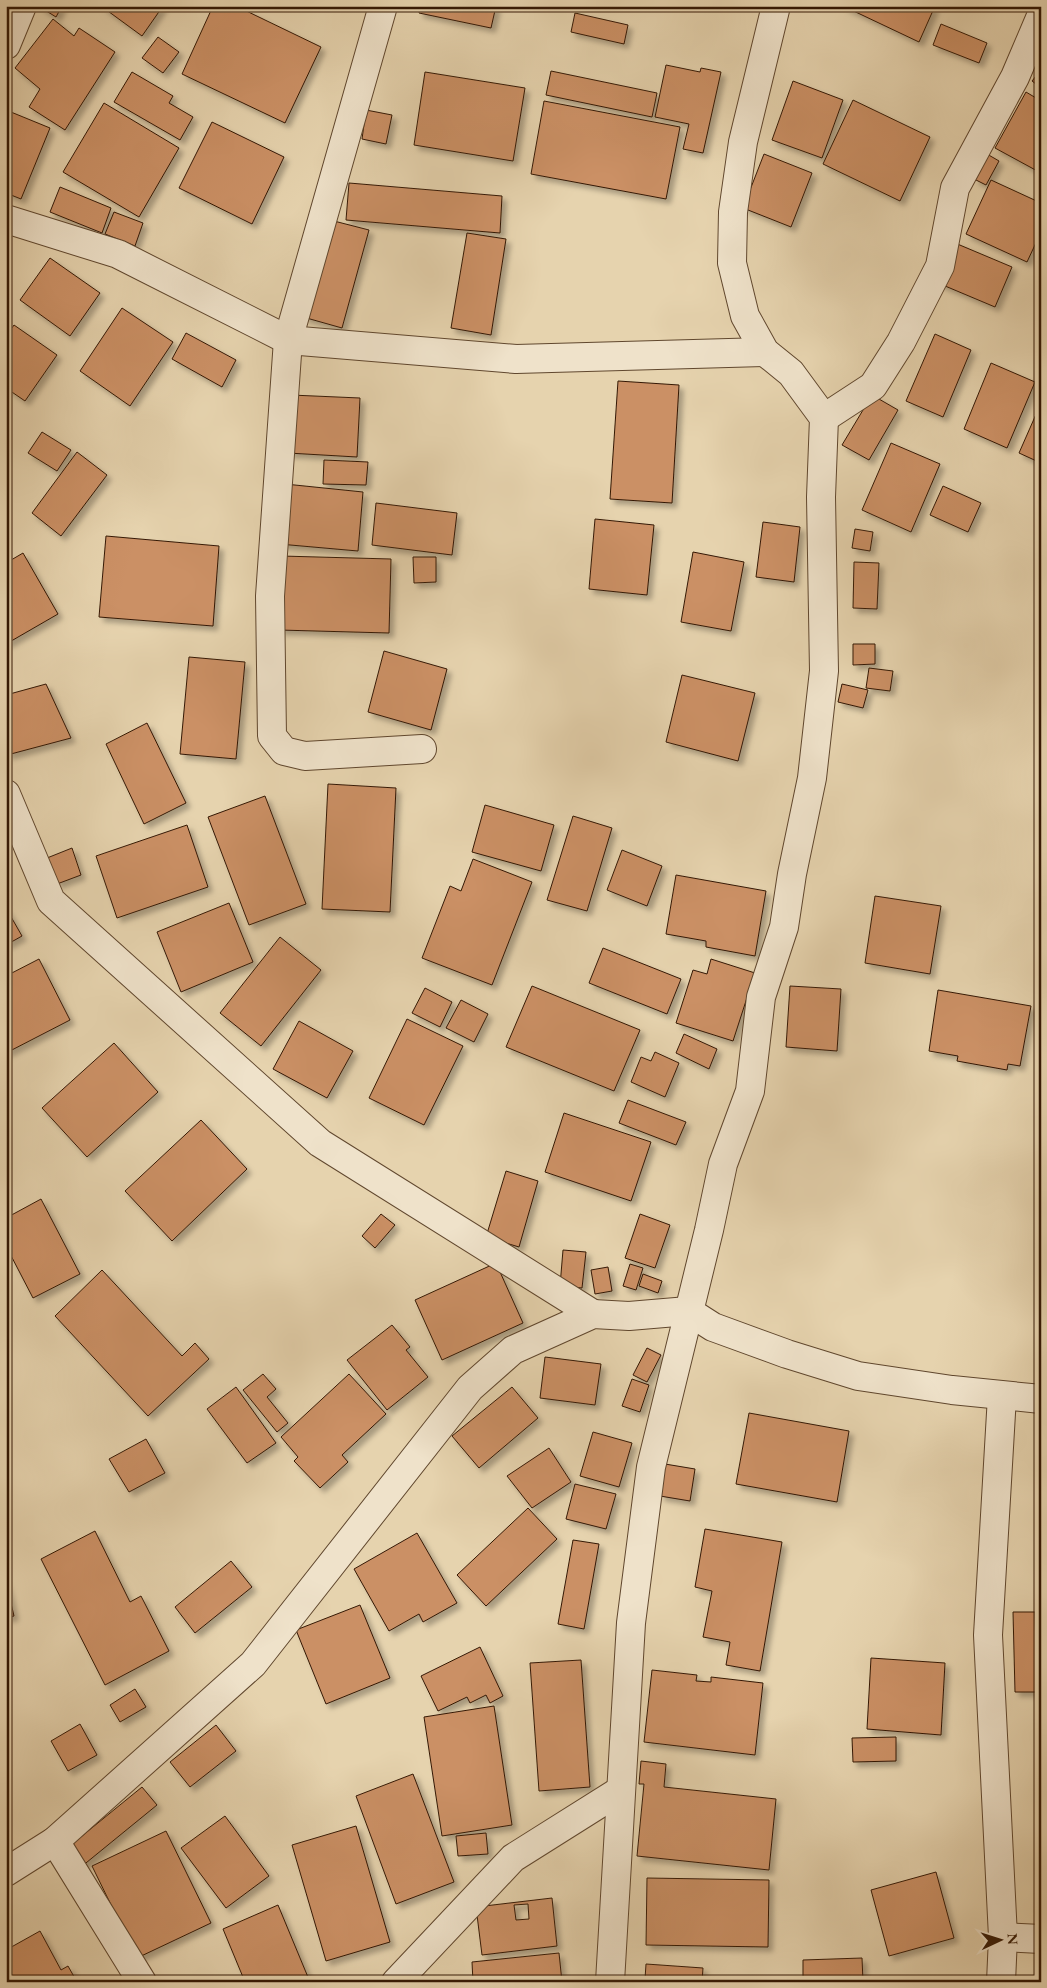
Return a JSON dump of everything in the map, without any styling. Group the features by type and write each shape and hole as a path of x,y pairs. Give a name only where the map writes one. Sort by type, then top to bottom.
{"street":[{"path":"6,45 22,6"},
{"path":"383,6 288,340 269,605 272,736 284,751 305,756 422,750"},
{"path":"610,1982 614,1942 620,1790 631,1624 651,1467 709,1230 723,1164 750,1091 761,998 784,927 792,874 812,778 824,671 821,497 824,418 791,372 766,352 745,316 732,263 733,229 743,142 776,6"},
{"path":"824,418 873,386 901,342 940,266 955,188 1015,77 1041,16"},
{"path":"6,219 118,254 288,340 516,359 766,352"},
{"path":"6,794 51,901 320,1143 593,1314"},
{"path":"6,1872 55,1841 253,1664 470,1388 513,1350 593,1314 629,1316 688,1311 713,1327 787,1354 858,1376 1002,1396 1041,1399"},
{"path":"1001,1982 1003,1937 988,1636 1002,1396"},
{"path":"396,1982 513,1858 620,1790"},
{"path":"55,1841 142,1982"},
{"path":"1003,1937 1041,1939"}],"building":[{"path":"40,6 62,6 56,17 40,7"},
{"path":"101,6 163,6 142,36"},
{"path":"213,6 236,6 321,47 285,123 182,74"},
{"path":"420,6 496,6 491,28 419,13"},
{"path":"843,6 935,6 919,42"},
{"path":"575,13 628,25 624,44 571,32"},
{"path":"53,19 74,36 79,28 115,52 65,130 29,107 40,89 15,68"},
{"path":"941,24 987,43 979,63 933,45"},
{"path":"158,37 179,52 163,73 142,58"},
{"path":"666,65 700,72 701,68 721,72 703,153 683,149 689,124 655,117"},
{"path":"1041,70 1041,88 1032,81"},
{"path":"551,71 657,93 652,117 546,95"},
{"path":"132,72 173,96 169,103 193,117 180,140 114,102"},
{"path":"425,72 525,88 513,161 414,145"},
{"path":"793,81 843,100 822,158 772,140"},
{"path":"1026,92 1041,101 1041,173 995,148"},
{"path":"853,100 930,137 900,201 823,164"},
{"path":"544,101 680,127 666,199 531,174"},
{"path":"104,103 179,148 139,217 63,172"},
{"path":"6,110 50,128 21,199 6,193"},
{"path":"366,110 392,115 386,144 362,139"},
{"path":"212,122 284,157 252,224 179,188"},
{"path":"764,154 812,173 791,227 743,208"},
{"path":"987,154 999,161 986,185 974,179"},
{"path":"991,180 1041,203 1041,232 1027,262 966,234"},
{"path":"349,183 502,196 500,233 346,220"},
{"path":"60,187 111,208 102,233 50,212"},
{"path":"114,212 143,223 135,246 105,234"},
{"path":"330,220 369,230 342,328 303,317"},
{"path":"467,233 506,239 491,335 451,328"},
{"path":"955,243 1012,267 995,307 938,283"},
{"path":"50,258 100,293 70,336 20,300"},
{"path":"122,308 173,342 130,406 80,371"},
{"path":"14,325 57,355 25,401 6,388 6,336"},
{"path":"186,333 236,360 222,387 172,359"},
{"path":"935,334 971,350 943,417 906,401"},
{"path":"991,363 1035,382 1007,448 964,429"},
{"path":"618,381 679,385 672,503 610,499"},
{"path":"291,395 360,398 357,457 288,453"},
{"path":"872,395 898,410 869,460 842,445"},
{"path":"1041,403 1041,463 1019,453"},
{"path":"42,432 71,450 57,471 28,453"},
{"path":"891,443 940,464 911,532 862,510"},
{"path":"77,452 107,475 61,536 32,513"},
{"path":"324,460 368,462 366,485 323,484"},
{"path":"285,484 363,492 358,551 279,544"},
{"path":"943,486 981,503 968,532 930,515"},
{"path":"376,503 457,513 452,555 372,545"},
{"path":"595,519 654,525 647,595 589,589"},
{"path":"763,522 800,527 794,582 756,577"},
{"path":"855,529 873,532 870,551 852,548"},
{"path":"106,536 219,546 213,626 99,617"},
{"path":"693,552 744,562 731,631 681,622"},
{"path":"23,553 58,614 6,644 6,563"},
{"path":"281,556 391,559 389,633 279,630"},
{"path":"413,557 436,557 436,582 414,583"},
{"path":"854,562 879,563 877,609 853,608"},
{"path":"853,644 875,644 875,664 853,665"},
{"path":"384,651 447,669 431,730 368,712"},
{"path":"189,657 245,662 236,759 180,754"},
{"path":"869,668 893,671 890,691 866,688"},
{"path":"682,675 755,693 738,761 666,742"},
{"path":"46,684 71,738 7,755 6,695"},
{"path":"842,684 868,690 863,708 838,702"},
{"path":"147,723 186,803 144,824 106,744"},
{"path":"328,784 396,788 390,912 322,909"},
{"path":"265,796 306,904 249,925 208,817"},
{"path":"485,805 554,825 541,871 472,852"},
{"path":"573,816 612,828 587,911 547,900"},
{"path":"187,825 208,887 117,918 96,856"},
{"path":"72,848 81,875 57,884 47,858"},
{"path":"622,850 662,866 647,906 607,890"},
{"path":"473,859 532,882 492,985 422,958 450,886 461,891"},
{"path":"676,875 766,891 755,956 706,947 706,941 666,934"},
{"path":"875,896 941,906 930,974 865,963"},
{"path":"229,903 253,962 181,992 157,932"},
{"path":"6,908 22,936 6,945"},
{"path":"280,937 321,970 261,1046 220,1013"},
{"path":"603,948 681,979 667,1014 589,983"},
{"path":"39,959 70,1020 6,1053 6,976"},
{"path":"711,959 755,973 733,1041 676,1023 693,970 707,974"},
{"path":"532,986 640,1030 614,1091 506,1047"},
{"path":"790,986 841,989 837,1051 786,1047"},
{"path":"425,988 452,1002 440,1027 412,1013"},
{"path":"938,990 1031,1006 1020,1066 1008,1064 1007,1070 957,1061 958,1056 929,1051"},
{"path":"461,1000 488,1014 474,1042 446,1028"},
{"path":"407,1019 463,1046 424,1125 369,1098"},
{"path":"299,1021 353,1051 327,1098 273,1069"},
{"path":"684,1034 717,1049 709,1069 676,1053"},
{"path":"114,1043 158,1092 87,1157 42,1108"},
{"path":"655,1052 679,1063 665,1097 631,1082 641,1057 651,1061"},
{"path":"628,1100 686,1122 676,1145 619,1123"},
{"path":"564,1113 651,1142 631,1201 545,1172"},
{"path":"201,1120 247,1169 172,1241 125,1191"},
{"path":"506,1171 538,1181 519,1247 486,1237"},
{"path":"41,1199 80,1274 33,1298 6,1246 6,1218"},
{"path":"381,1214 395,1225 375,1248 362,1236"},
{"path":"640,1214 670,1225 655,1268 625,1258"},
{"path":"563,1250 586,1252 582,1288 560,1286"},
{"path":"496,1263 523,1323 442,1360 415,1300"},
{"path":"630,1264 643,1268 636,1290 623,1286"},
{"path":"608,1267 612,1291 595,1294 591,1270"},
{"path":"102,1270 182,1356 195,1343 209,1359 148,1416 55,1316"},
{"path":"643,1274 662,1281 658,1293 639,1286"},
{"path":"392,1325 410,1347 406,1350 428,1377 387,1410 347,1360"},
{"path":"647,1348 661,1355 647,1382 633,1375"},
{"path":"545,1357 601,1364 595,1405 540,1398"},
{"path":"263,1374 276,1389 267,1397 288,1423 277,1432 243,1390"},
{"path":"349,1374 386,1414 342,1455 348,1462 320,1488 294,1461 298,1457 281,1437"},
{"path":"632,1379 649,1385 640,1412 622,1406"},
{"path":"236,1387 276,1443 247,1463 207,1409"},
{"path":"512,1387 538,1418 479,1468 452,1436"},
{"path":"749,1413 849,1431 837,1502 736,1484"},
{"path":"593,1432 632,1443 619,1487 580,1476"},
{"path":"146,1439 165,1473 129,1492 109,1459"},
{"path":"549,1448 571,1482 532,1508 507,1476"},
{"path":"665,1464 695,1469 690,1501 660,1496"},
{"path":"575,1484 616,1494 606,1529 566,1519"},
{"path":"528,1508 557,1539 486,1606 457,1575"},
{"path":"705,1529 782,1542 760,1671 726,1665 730,1642 703,1637 712,1591 695,1587"},
{"path":"95,1531 130,1602 141,1596 169,1651 105,1685 41,1559"},
{"path":"417,1533 457,1603 423,1622 419,1614 389,1631 354,1569"},
{"path":"573,1540 599,1544 584,1629 558,1624"},
{"path":"231,1561 252,1587 195,1633 175,1607"},
{"path":"6,1582 14,1616 6,1618"},
{"path":"360,1605 390,1678 326,1704 296,1630"},
{"path":"1013,1612 1035,1612 1037,1692 1015,1692"},
{"path":"480,1647 503,1696 490,1703 486,1695 470,1703 467,1697 438,1711 421,1676"},
{"path":"871,1658 945,1663 941,1735 867,1729"},
{"path":"581,1660 590,1787 539,1791 530,1663"},
{"path":"652,1670 697,1675 696,1681 711,1682 711,1677 763,1683 755,1755 644,1742"},
{"path":"135,1689 146,1707 120,1722 110,1705"},
{"path":"494,1706 512,1825 442,1836 424,1717"},
{"path":"80,1724 97,1755 68,1771 51,1741"},
{"path":"216,1725 236,1751 190,1787 170,1762"},
{"path":"896,1737 896,1761 853,1762 852,1738"},
{"path":"641,1761 666,1764 664,1787 776,1799 769,1870 637,1856 644,1784 639,1784"},
{"path":"413,1774 454,1882 396,1904 356,1796"},
{"path":"142,1787 157,1805 81,1867 66,1849"},
{"path":"225,1816 269,1876 226,1908 181,1848"},
{"path":"356,1826 390,1942 326,1961 292,1845"},
{"path":"166,1831 211,1923 137,1958 92,1866"},
{"path":"486,1833 488,1854 458,1856 456,1836"},
{"path":"936,1872 954,1938 889,1956 871,1890"},
{"path":"647,1878 769,1880 768,1947 646,1945"},
{"path":"552,1898 557,1946 482,1955 476,1907","holes":["528,1904 529,1919 516,1920 514,1905"]},
{"path":"278,1905 310,1982 245,1982 223,1929"},
{"path":"40,1931 61,1970 68,1966 77,1982 6,1982 6,1950"},
{"path":"559,1953 562,1982 473,1982 472,1962"},
{"path":"862,1958 863,1982 803,1982 803,1960"},
{"path":"646,1964 703,1968 702,1982 628,1982 628,1978 645,1979"}]}
